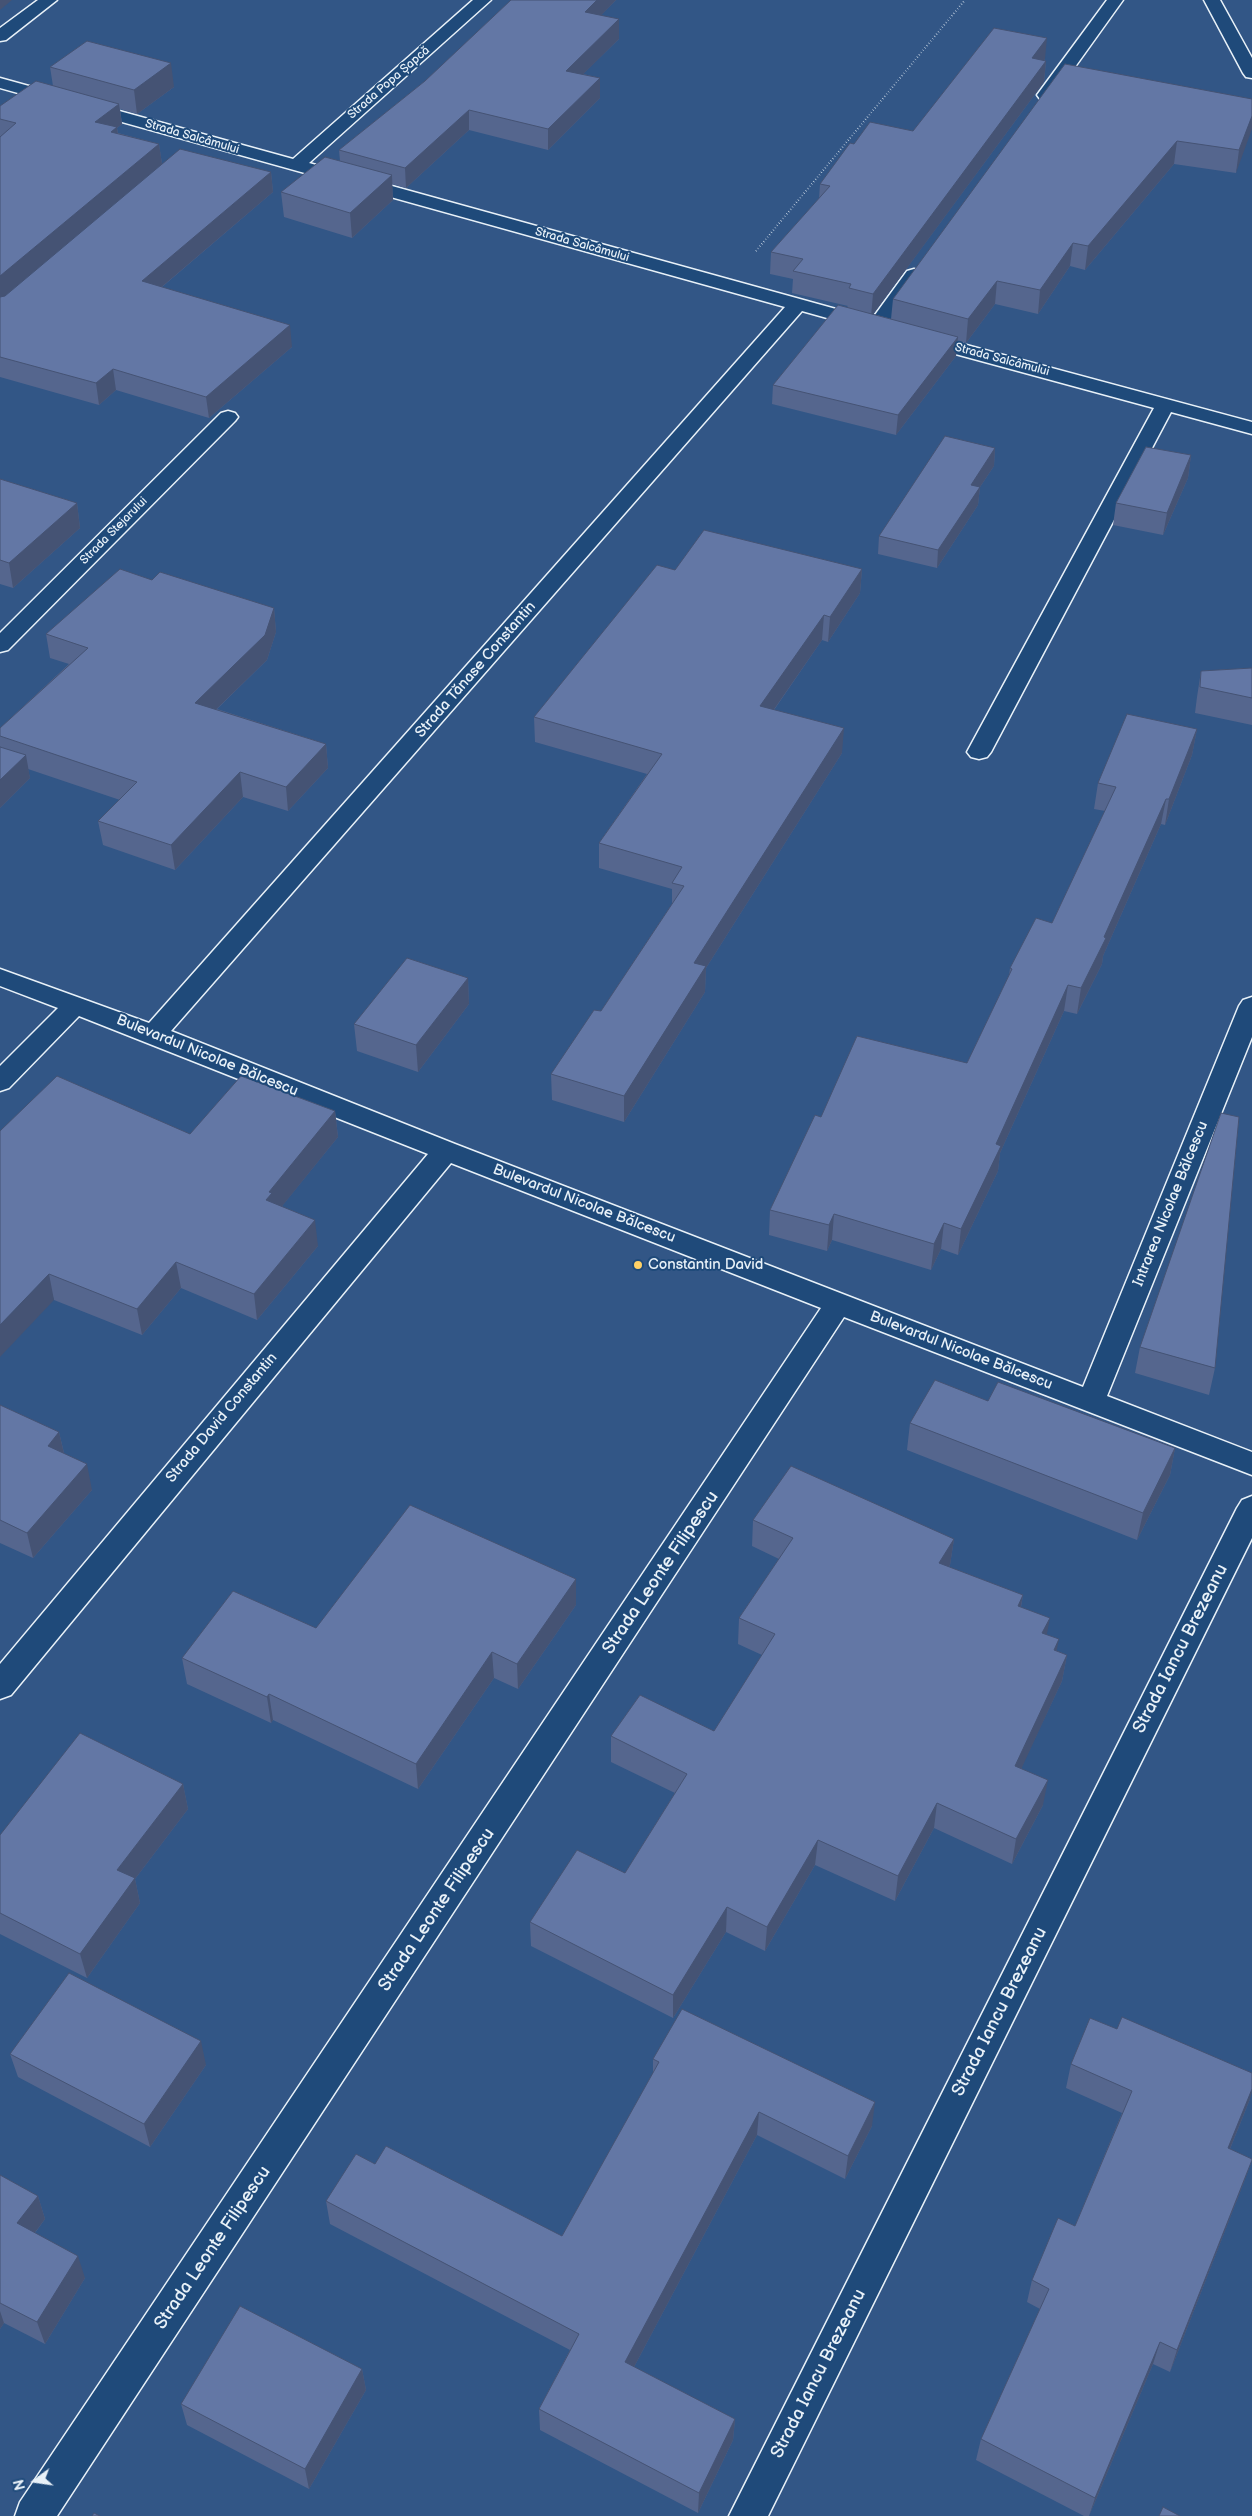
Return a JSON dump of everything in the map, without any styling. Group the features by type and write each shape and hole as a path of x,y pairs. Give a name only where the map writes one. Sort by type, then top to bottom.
{"street":[{"path":"0,36 49,0"},
{"name":"Strada Popa Șapcă","path":"296,165 483,0"},
{"path":"1034,111 1115,0"},
{"path":"1212,0 1252,73"},
{"name":"Strada Salcâmului","path":"0,82 797,305 1252,428"},
{"path":"189,153 204,140"},
{"path":"892,330 924,261"},
{"name":"Strada Tănase Constantin","path":"154,1034 797,305"},
{"path":"979,752 1165,405"},
{"name":"Strada Stejarului","path":"0,645 228,417"},
{"name":"Bulevardul Nicolae Bălcescu","path":"0,977 154,1034 838,1304 1252,1464"},
{"path":"0,1082 76,1004"},
{"name":"Intrarea Nicolae Bălcescu","path":"1091,1401 1252,1006"},
{"name":"Strada David Constantin","path":"0,1686 446,1150"},
{"name":"Strada Leonte Filipescu","path":"34,2516 838,1304"},
{"name":"Strada Iancu Brezeanu","path":"748,2516 1252,1508"}],"path":[{"path":"727,285 965,0"}],"building":[{"path":"511,0 597,0 585,12 619,19 566,71 600,78 548,129 469,110 405,168 339,150 425,81"},
{"path":"994,28 1047,38 1032,58 1046,61 873,294 849,288 851,284 793,271 803,259 771,252 830,186 820,184 850,143 854,144 870,122 913,131"},
{"path":"87,41 171,63 134,90 50,67"},
{"path":"1065,64 1252,99 1252,116 1239,150 1177,141 1088,246 1073,243 1040,290 997,281 968,319 893,299"},
{"path":"36,81 119,104 95,122 117,127 111,132 159,144 0,276 0,137 16,123 0,119 0,106"},
{"path":"180,149 271,172 142,281 290,325 206,397 113,369 96,383 0,357 0,297 5,296"},
{"path":"325,157 392,175 350,213 281,192"},
{"path":"838,305 958,337 898,415 773,385"},
{"path":"945,436 995,448 971,485 980,487 938,550 879,536"},
{"path":"1146,447 1191,455 1167,513 1116,503"},
{"path":"0,479 77,503 9,563 0,560"},
{"path":"704,530 862,569 830,617 824,615 760,706 844,728 694,963 706,966 624,1096 551,1074 594,1010 601,1011 684,886 672,883 682,867 599,843 662,754 534,717 657,565 675,570"},
{"path":"120,569 152,580 160,572 274,608 265,635 195,703 326,744 286,787 240,772 171,845 98,821 137,782 0,736 0,728 88,648 46,634"},
{"path":"1252,668 1252,698 1200,687 1201,671"},
{"path":"1127,714 1197,729 1169,799 1166,799 1104,937 1106,938 1081,988 1068,985 996,1144 1001,1146 961,1229 944,1223 934,1244 834,1214 829,1225 770,1210 815,1115 821,1117 857,1036 967,1063 1012,969 1010,968 1036,918 1052,923 1116,787 1098,783"},
{"path":"0,747 26,755 0,780"},
{"path":"407,958 468,978 416,1045 354,1024"},
{"path":"57,1076 190,1134 241,1076 335,1111 269,1192 272,1193 266,1200 315,1220 254,1294 176,1262 137,1309 49,1274 0,1325 0,1131"},
{"path":"1221,1113 1239,1117 1215,1368 1140,1347"},
{"path":"935,1380 988,1401 998,1382 1175,1448 1143,1513 910,1423"},
{"path":"0,1405 59,1432 48,1446 87,1464 27,1533 0,1520"},
{"path":"791,1466 954,1539 939,1563 1023,1595 1018,1606 1050,1618 1042,1633 1059,1639 1054,1650 1067,1655 1015,1766 1048,1780 1016,1839 937,1803 898,1876 818,1840 767,1927 727,1907 673,1995 530,1922 577,1850 625,1873 687,1774 611,1736 640,1695 714,1731 775,1634 739,1618 793,1538 753,1520"},
{"path":"410,1505 576,1579 517,1664 492,1652 416,1764 269,1694 267,1697 182,1658 233,1591 316,1628"},
{"path":"80,1733 183,1784 117,1870 135,1878 80,1954 0,1913 0,1835"},
{"path":"69,1973 201,2041 144,2124 10,2054"},
{"path":"682,2009 875,2102 848,2156 759,2112 625,2362 735,2419 699,2493 539,2409 579,2334 326,2201 356,2154 375,2164 386,2146 562,2236 659,2062 653,2059"},
{"path":"1122,2017 1252,2073 1252,2089 1228,2148 1252,2160 1177,2350 1160,2342 1095,2498 981,2439 1049,2289 1032,2280 1058,2218 1075,2226 1132,2091 1071,2064 1090,2018 1117,2029"},
{"path":"0,2175 38,2196 17,2223 78,2256 37,2322 0,2303"},
{"path":"240,2306 362,2369 305,2469 181,2404"},
{"path":"1163,2507 1180,2516 1159,2516"}],"place":[{"name":"Constantin David","path":"638,1265"}]}
